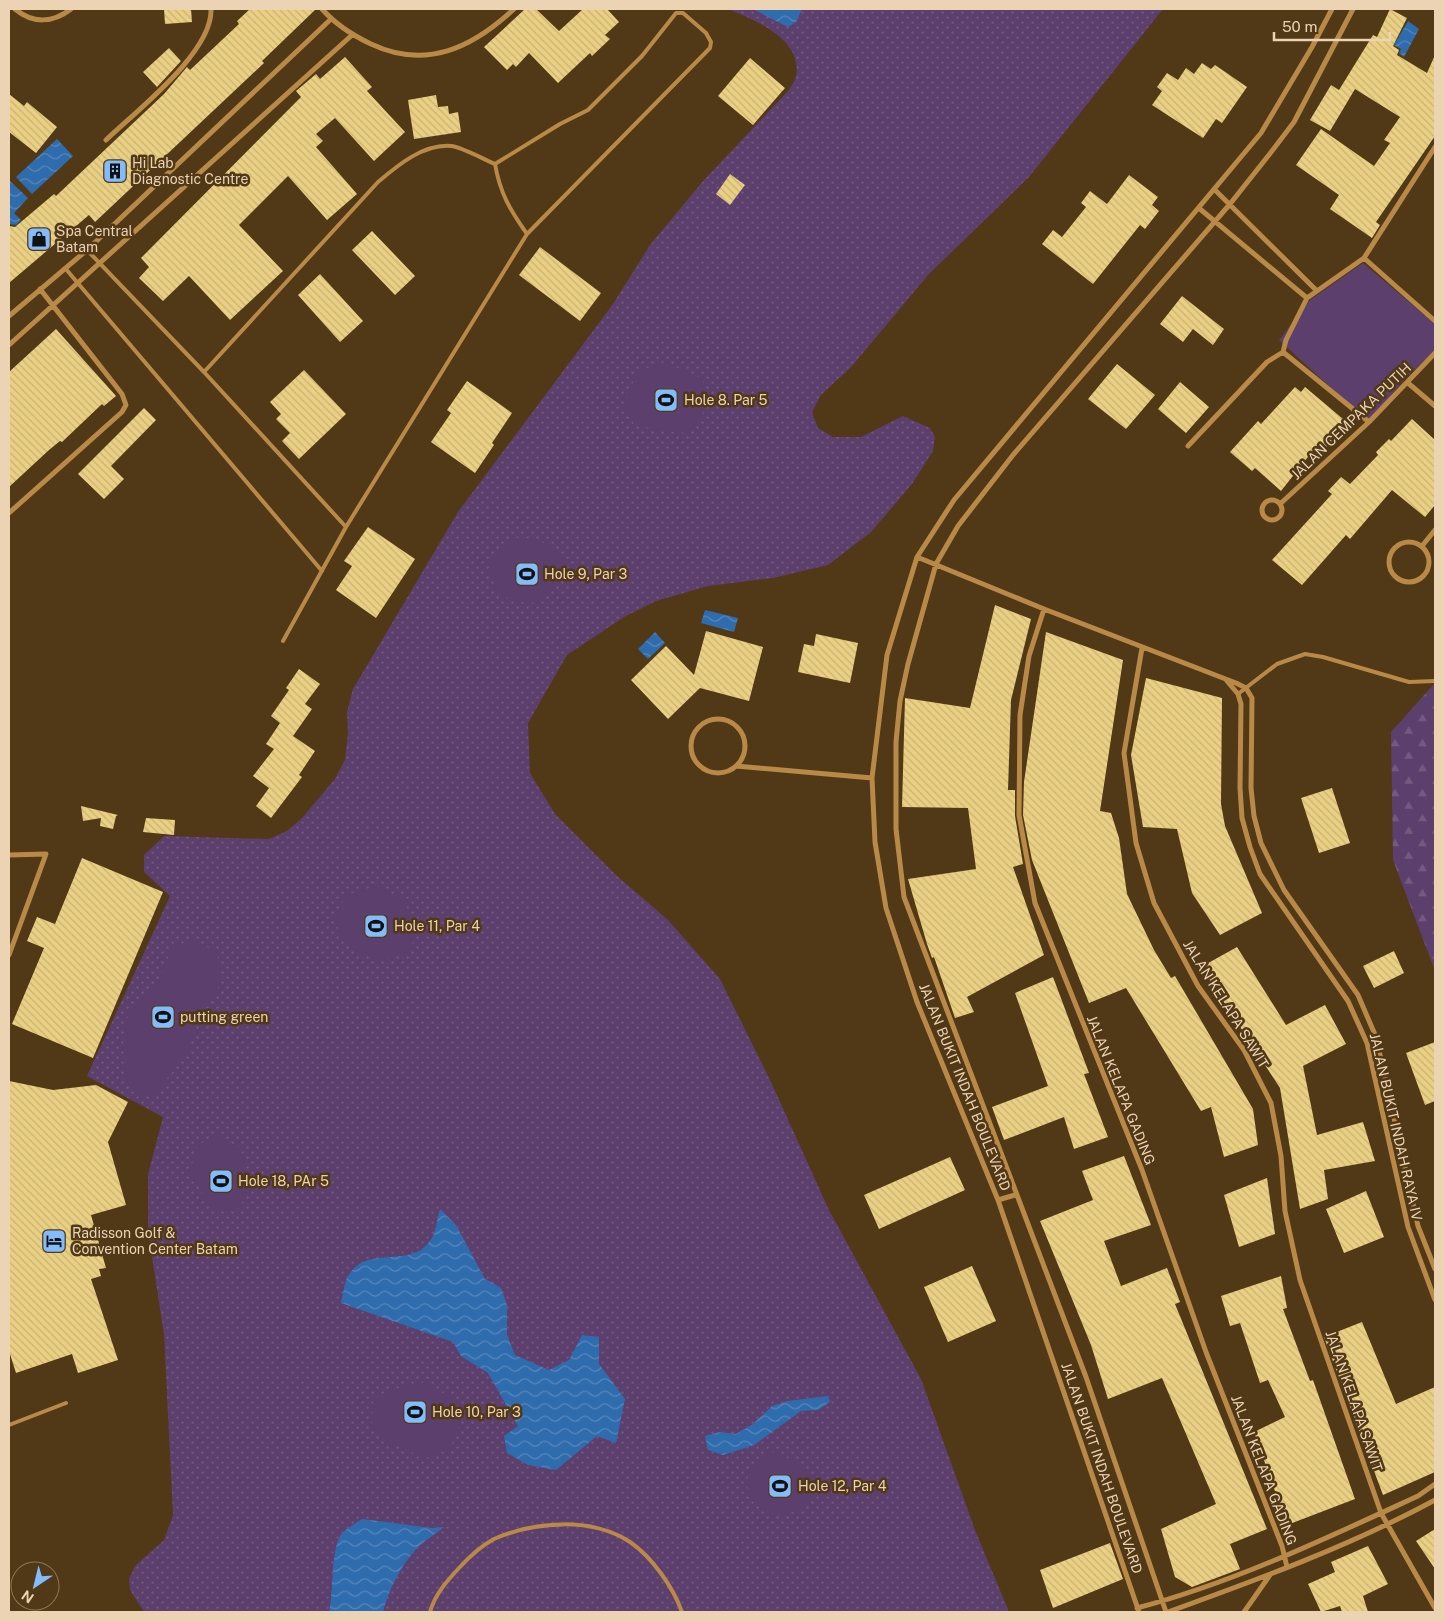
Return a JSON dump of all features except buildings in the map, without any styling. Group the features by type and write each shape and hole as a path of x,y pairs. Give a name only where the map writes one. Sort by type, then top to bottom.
{"street":[{"path":"15,9 27,18 40,20 63,16 71,9"},
{"path":"106,140 192,57 207,31 211,17 210,9"},
{"path":"322,9 331,19 352,35 391,53 432,56 460,47 480,36 514,9"},
{"name":"JALAN BUKIT INDAH BOULEVARD","path":"1138,1610 998,1200 918,1002 886,908 874,842 872,778 887,655 917,557 954,500 1261,134 1312,48 1332,9"},
{"path":"1354,9 1294,122 1230,204 1013,455 958,526 936,564 908,664 900,701 896,742 896,828 904,897 1015,1195 1086,1377 1167,1612 1270,1575 1387,1526 1435,1500"},
{"path":"9,316 87,250 331,19"},
{"path":"9,346 352,35"},
{"path":"1188,446 1267,362 1283,352 1286,340 1307,298 1364,258 1435,147"},
{"path":"1215,190 1316,290"},
{"path":"1200,209 1307,298"},
{"path":"1364,258 1435,321"},
{"path":"9,513 122,412 126,405 122,394 40,289"},
{"path":"1283,352 1369,422"},
{"name":"JALAN CEMPAKA PUTIH","path":"1280,504 1369,422 1435,353"},
{"path":"1408,383 1435,406"},
{"path":"1275,500 1280,504 1282,511 1276,520 1269,520 1264,516 1262,506 1266,502 1275,500"},
{"path":"1422,546 1435,530"},
{"path":"1409,542 1422,546 1429,557 1429,564 1424,576 1412,582 1399,580 1394,575 1389,563 1392,551 1397,546 1409,542"},
{"path":"917,557 1246,688"},
{"name":"JALAN KELAPA GADING","path":"1044,609 1029,656 1020,715 1019,814 1035,903 1142,1170 1206,1352 1288,1567"},
{"name":"JALAN KELAPA SAWIT","path":"1142,648 1124,753 1136,842 1158,911 1198,986 1244,1050 1271,1103 1280,1156 1285,1211 1300,1280 1381,1513 1435,1608"},
{"path":"1226,680 1238,694"},
{"name":"JALAN BUKIT INDAH RAYA IV","path":"1246,688 1252,698 1251,788 1254,816 1261,843 1284,890 1358,995 1376,1037 1418,1226 1435,1269"},
{"name":"JALAN BUKIT INDAH RAYA IV","path":"1238,694 1241,704 1240,788 1242,818 1250,847 1260,874 1348,1001 1367,1043 1408,1228 1435,1300"},
{"path":"736,766 743,757 745,748 739,730 733,724 715,719 699,727 691,743 691,751 699,766 715,773 723,773 736,766 872,778"},
{"path":"9,855 46,854 9,956"},
{"path":"998,1200 1015,1195"},
{"path":"1138,1610 1285,1556 1418,1496 1435,1484"},
{"path":"1244,1612 1270,1575"}],"lane":[{"path":"283,641 346,527 527,234 710,48 711,42 706,33 683,13 676,13 642,56 588,110 560,124 495,164"},
{"path":"204,372 378,182 399,164 414,155 452,146 495,164"},
{"path":"495,164 499,187 510,210 527,234"},
{"path":"87,250 204,372 346,527"},
{"path":"65,268 322,570"},
{"path":"1238,694 1277,664 1305,654 1323,657 1409,682 1435,681"},
{"path":"9,1425 66,1403"},
{"path":"430,1612 432,1603 444,1584 473,1554 493,1540 546,1524 596,1528 615,1534 631,1543 651,1560 682,1612"}],"green space":[{"path":"728,9 1163,9 1029,177 928,275 852,366 821,395 812,412 818,428 833,437 861,437 903,416 930,428 935,437 933,451 912,484 871,532 828,565 773,578 708,586 656,601 624,617 567,655 528,723 530,773 555,814 617,876 668,920 720,979 771,1082 829,1210 921,1379 975,1530 1009,1612 144,1612 130,1590 129,1579 135,1566 164,1540 173,1515 164,1334 148,1231 148,1174 163,1117 87,1076 170,896 144,872 144,855 164,836 269,839 287,831 302,818 335,779 345,760 348,733 347,712 353,689 458,512 613,304 650,245 704,180 789,90 794,82 796,63 792,51 784,41 763,25"},
{"path":"1363,263 1435,324 1435,350 1405,379 1368,422 1279,340 1310,300"},
{"name":"Hole 8. Par 5","path":"665,362 702,379 706,395 705,408 689,433 660,431 634,424 624,405 637,372"},
{"name":"Hole 9, Par 3","path":"520,537 549,545 559,554 567,568 557,585 542,602 530,603 511,600 504,596 493,583 489,562 503,544"},
{"path":"1435,683 1435,971 1393,860 1391,732"},
{"name":"Hole 11, Par 4","path":"376,886 403,899 417,930 410,951 380,961 354,951 333,921 346,895"},
{"name":"putting green","path":"191,939 217,952 220,976 217,993 197,1019 189,1051 153,1096 130,1091 124,1069 123,1041 128,1015 147,997 160,977 171,950"},
{"name":"Hole 18, PAr 5","path":"215,1135 240,1148 248,1178 246,1192 240,1208 219,1211 204,1196 190,1172 197,1146"},
{"name":"Hole 10, Par 3","path":"427,1382 453,1400 460,1423 450,1449 426,1458 388,1442 372,1426 373,1399 406,1385"},
{"name":"Hole 12, Par 4","path":"768,1451 791,1460 812,1479 813,1488 809,1498 796,1510 782,1514 769,1512 757,1505 749,1494 747,1481 753,1466"}],"water":[{"path":"753,9 802,9 796,22 788,27"},
{"path":"1408,21 1419,29 1404,57 1399,53 1401,49 1394,45"},
{"path":"57,139 73,156 32,194 16,177"},
{"path":"9,180 28,198 14,213 21,220 16,225 9,224"},
{"path":"705,610 738,618 734,632 701,623"},
{"path":"655,632 665,643 648,659 638,649"},
{"path":"440,1209 456,1225 485,1279 501,1288 507,1305 507,1335 515,1355 549,1370 569,1360 582,1335 599,1337 599,1364 625,1399 616,1443 597,1436 556,1470 528,1465 507,1453 504,1436 518,1426 488,1373 461,1356 453,1342 341,1303 348,1276 356,1266 377,1258 411,1254 421,1250 429,1242 435,1231"},
{"path":"828,1396 830,1402 818,1410 801,1411 754,1445 723,1455 708,1450 705,1436 720,1432 736,1434 753,1424 772,1406 788,1401"},
{"path":"362,1519 432,1528 444,1527 419,1546 410,1556 392,1587 383,1612 329,1612 338,1540 344,1531"}],"place":[{"name":"Hi Lab Diagnostic Centre","path":"115,171"},
{"name":"Spa Central Batam","path":"39,239"},
{"name":"Hole 8. Par 5","path":"666,400"},
{"name":"Hole 9, Par 3","path":"527,574"},
{"name":"Hole 11, Par 4","path":"376,926"},
{"name":"putting green","path":"163,1017"},
{"name":"Hole 18, PAr 5","path":"221,1181"},
{"name":"Radisson Golf & Convention Center Batam","path":"54,1241"},
{"name":"Hole 10, Par 3","path":"415,1412"},
{"name":"Hole 12, Par 4","path":"780,1486"}]}
